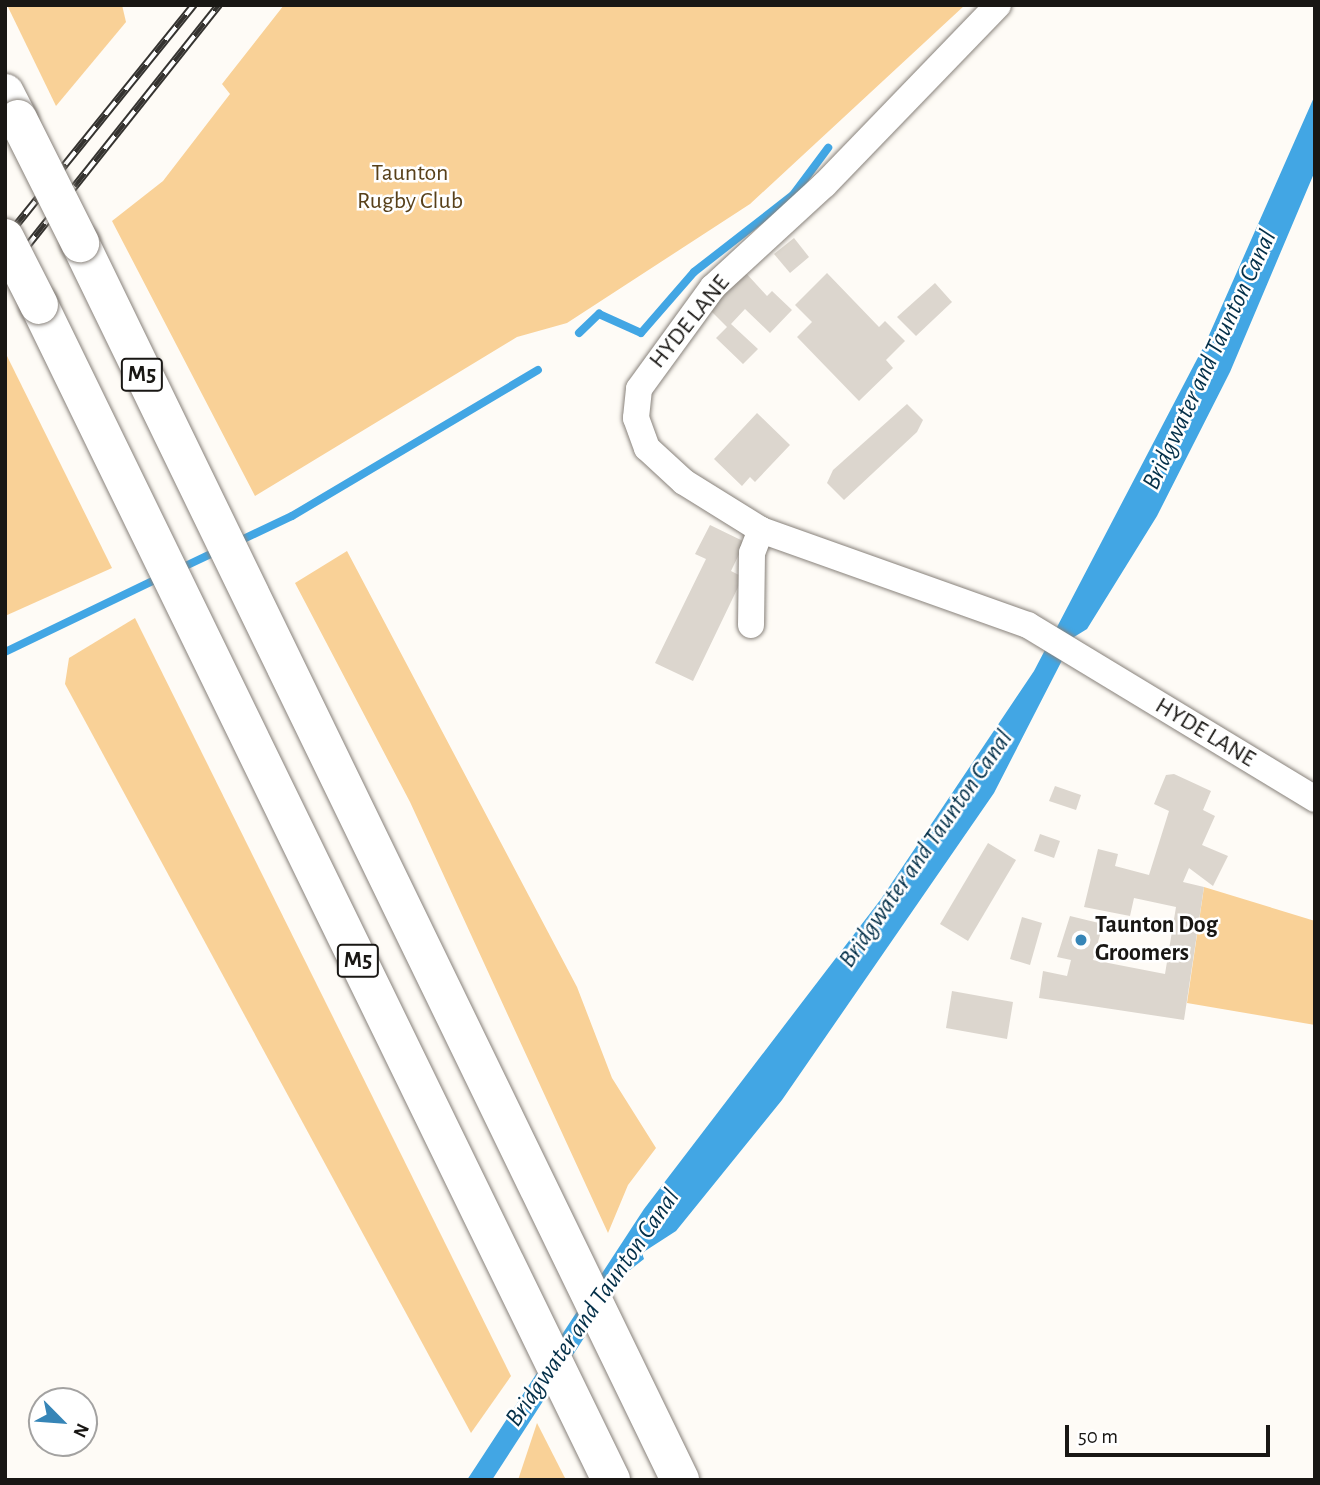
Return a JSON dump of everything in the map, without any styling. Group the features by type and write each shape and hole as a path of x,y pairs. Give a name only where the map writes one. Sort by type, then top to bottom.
{"highway":[{"name":"M5","path":"12,106 680,1480"},
{"name":"M5","path":"5,238 610,1478"}],"street":[{"name":"HYDE LANE","path":"998,5 834,175 713,287 639,389 636,418 647,448 684,482 761,530 1028,625 1097,663 1315,799"},
{"path":"751,625 751,554 761,530"}],"green space":[{"path":"7,5 122,5 126,22 56,106"},
{"name":"Taunton Rugby Club","path":"284,5 965,5 750,204 567,323 517,337 255,496 112,221 163,181 230,94 222,84"},
{"path":"5,352 112,568 5,616"},
{"path":"347,551 577,987 612,1078 656,1148 628,1185 608,1233 410,802 295,583"},
{"path":"135,618 511,1376 471,1433 65,684 69,658"},
{"path":"1204,887 1315,921 1315,1025 1187,1003"},
{"path":"537,1423 566,1480 518,1480"}],"water":[{"name":"Bridgwater and Taunton Canal","path":"1315,95 1315,171 1230,372 1157,516 1087,629 1074,637 994,793 782,1100 676,1231 642,1253 644,1259 626,1273 492,1480 467,1480 644,1209 881,899 1034,671 1206,342"}],"building":[{"path":"794,238 809,257 790,273 774,254"},
{"path":"745,272 767,296 772,291 792,310 770,333 745,309 731,324 758,349 743,364 716,338 727,327 709,309"},
{"path":"827,273 879,327 885,321 905,341 886,360 893,368 859,401 797,337 812,322 795,305"},
{"path":"935,283 952,302 916,336 897,317"},
{"path":"907,404 923,420 917,432 844,500 827,483 833,470"},
{"path":"757,413 790,445 755,482 750,477 742,486 714,459"},
{"path":"710,525 745,542 731,571 743,577 693,681 655,663 706,559 695,554"},
{"name":"Taunton Dog Groomers","path":"1174,774 1211,791 1203,810 1215,816 1202,845 1228,856 1213,886 1189,868 1183,882 1204,887 1184,1020 1039,998 1043,971 1067,976 1071,960 1057,957 1070,916 1103,924 1093,960 1165,974 1176,907 1134,898 1130,916 1084,907 1098,849 1118,854 1115,866 1149,875 1169,811 1154,804 1166,775"},
{"path":"1055,786 1081,795 1076,810 1049,801"},
{"path":"1040,834 1060,841 1054,858 1034,851"},
{"path":"988,843 1016,860 968,941 940,924"},
{"path":"1022,917 1042,923 1030,965 1010,959"},
{"path":"952,991 1013,1002 1007,1039 946,1028"}],"waterway":[{"path":"579,333 599,314 641,333 694,272 793,195 828,148"},
{"path":"237,542 292,516 538,370"},
{"path":"177,570 219,550"},
{"path":"5,652 159,578"}],"railway":[{"path":"5,239 194,5"},
{"path":"5,274 219,5"}],"place":[{"name":"Taunton Dog Groomers","path":"1081,940"}]}
